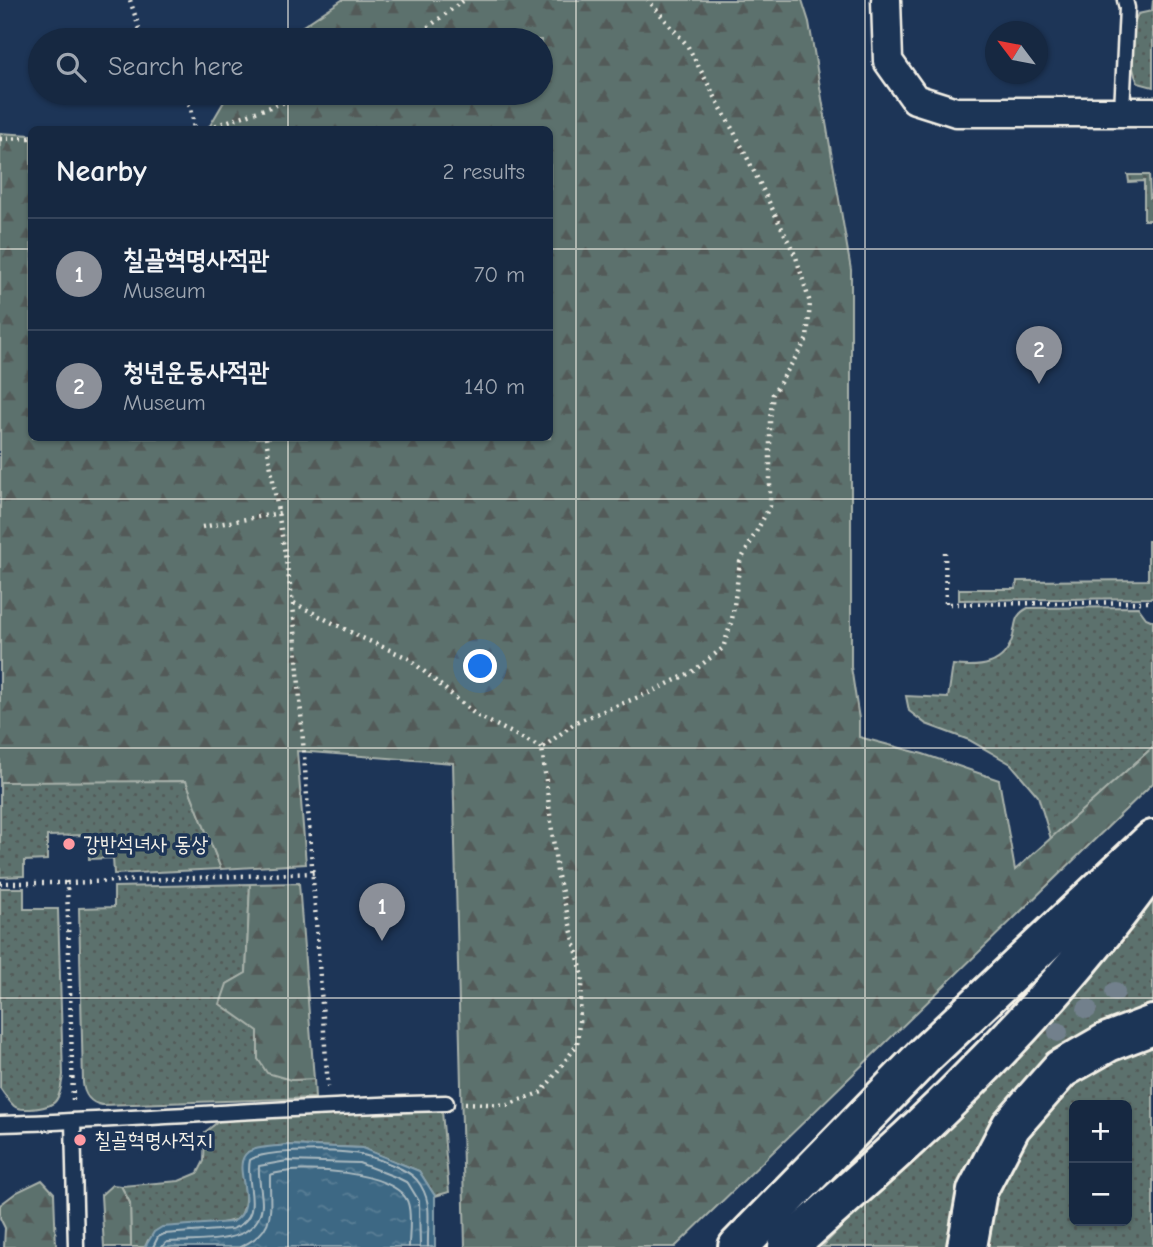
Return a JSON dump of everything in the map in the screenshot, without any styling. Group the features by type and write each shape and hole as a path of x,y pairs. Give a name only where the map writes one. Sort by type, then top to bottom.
{"highway":[{"path":"738,1247 926,1054 1153,840"},
{"path":"788,1247 968,1082 1048,998 1124,906 1153,865"},
{"path":"967,1247 977,1191 1012,1126 1061,1069 1108,1042 1153,1025"}],"street":[{"path":"886,0 888,61 915,99 956,111 1153,112"}],"lane":[{"path":"1122,111 1127,8 1125,0"},
{"path":"0,1124 73,1122 329,1105 446,1103"},
{"path":"73,1122 76,1247"}],"path":[{"path":"130,0 139,28"},
{"path":"427,28 464,0"},
{"path":"542,748 576,722 681,677 723,648 732,620 740,562 770,506 770,419 773,394 807,339 810,303 796,257 742,147 687,45 648,0"},
{"path":"189,105 193,126"},
{"path":"214,126 276,105"},
{"path":"0,139 28,138"},
{"path":"267,441 293,603 329,1105"},
{"path":"202,527 280,513"},
{"path":"946,551 946,604 1153,602"},
{"path":"293,603 408,658 476,715 542,748"},
{"path":"446,1103 507,1105 542,1092 576,1045 583,977 557,872 542,748"},
{"path":"0,883 67,883 314,873"},
{"path":"67,883 73,1122"}],"green space":[{"path":"342,0 802,0 809,22 851,270 851,667 859,737 923,754 999,780 1015,870 1153,747 1153,783 675,1247 465,1247 453,763 297,751 306,864 221,869 186,781 0,782 0,133 28,135 28,441 553,441 553,126 210,126 222,105 553,105 553,28 300,28"},
{"path":"1153,0 1153,87 1138,83 1131,48 1138,14 1152,11"},
{"path":"1128,175 1149,175 1153,220 1144,220 1144,181 1129,182"},
{"path":"1148,541 1153,541 1153,598 959,600 959,589 1016,589 1017,581 1148,580"},
{"path":"1138,607 1146,618 1153,621 1153,747 1051,839 1038,796 1011,764 969,740 926,724 909,711 906,696 948,698 953,665 981,665 997,660 1004,654 1018,617 1028,608"},
{"path":"186,781 221,869 114,874 113,858 89,859 89,835 47,836 47,860 24,861 24,876 0,877 0,782"},
{"path":"299,883 314,1079 291,1080 267,1073 258,1059 258,1031 220,1004 227,984 246,973 250,884"},
{"path":"250,884 246,973 227,984 258,1031 258,1059 291,1080 314,1079 315,1098 102,1105 91,1100 83,1083 79,908 114,907 114,887"},
{"path":"0,888 24,888 24,909 58,909 63,1075 56,1101 39,1108 16,1107 0,1088"},
{"path":"1153,894 1153,1007 1062,1051 952,1247 822,1247 904,1162"},
{"path":"1153,1040 1153,1247 981,1247 992,1195 1023,1136 1067,1084"},
{"path":"442,1111 449,1192 435,1196 419,1171 362,1148 286,1145 248,1152 244,1170 245,1202 239,1219 148,1240 145,1247 131,1247 130,1203 121,1186 179,1181 198,1173 204,1161 205,1132 223,1118"},
{"path":"42,1180 54,1193 56,1247 4,1247 5,1228 0,1218 0,1205 17,1192"},
{"path":"112,1185 121,1186 130,1203 131,1247 104,1247 101,1195"}],"water":[{"path":"286,1145 362,1148 419,1171 435,1196 435,1247 145,1247 154,1232 162,1227 232,1222 241,1215 245,1207 241,1167 243,1159 252,1150"}],"place":[{"name":"청년운동사적관","path":"1039,384"},
{"name":"강반석녀사 동상","path":"69,844"},
{"name":"칠골혁명사적관","path":"382,941"},
{"name":"칠골혁명사적지","path":"80,1140"}]}
